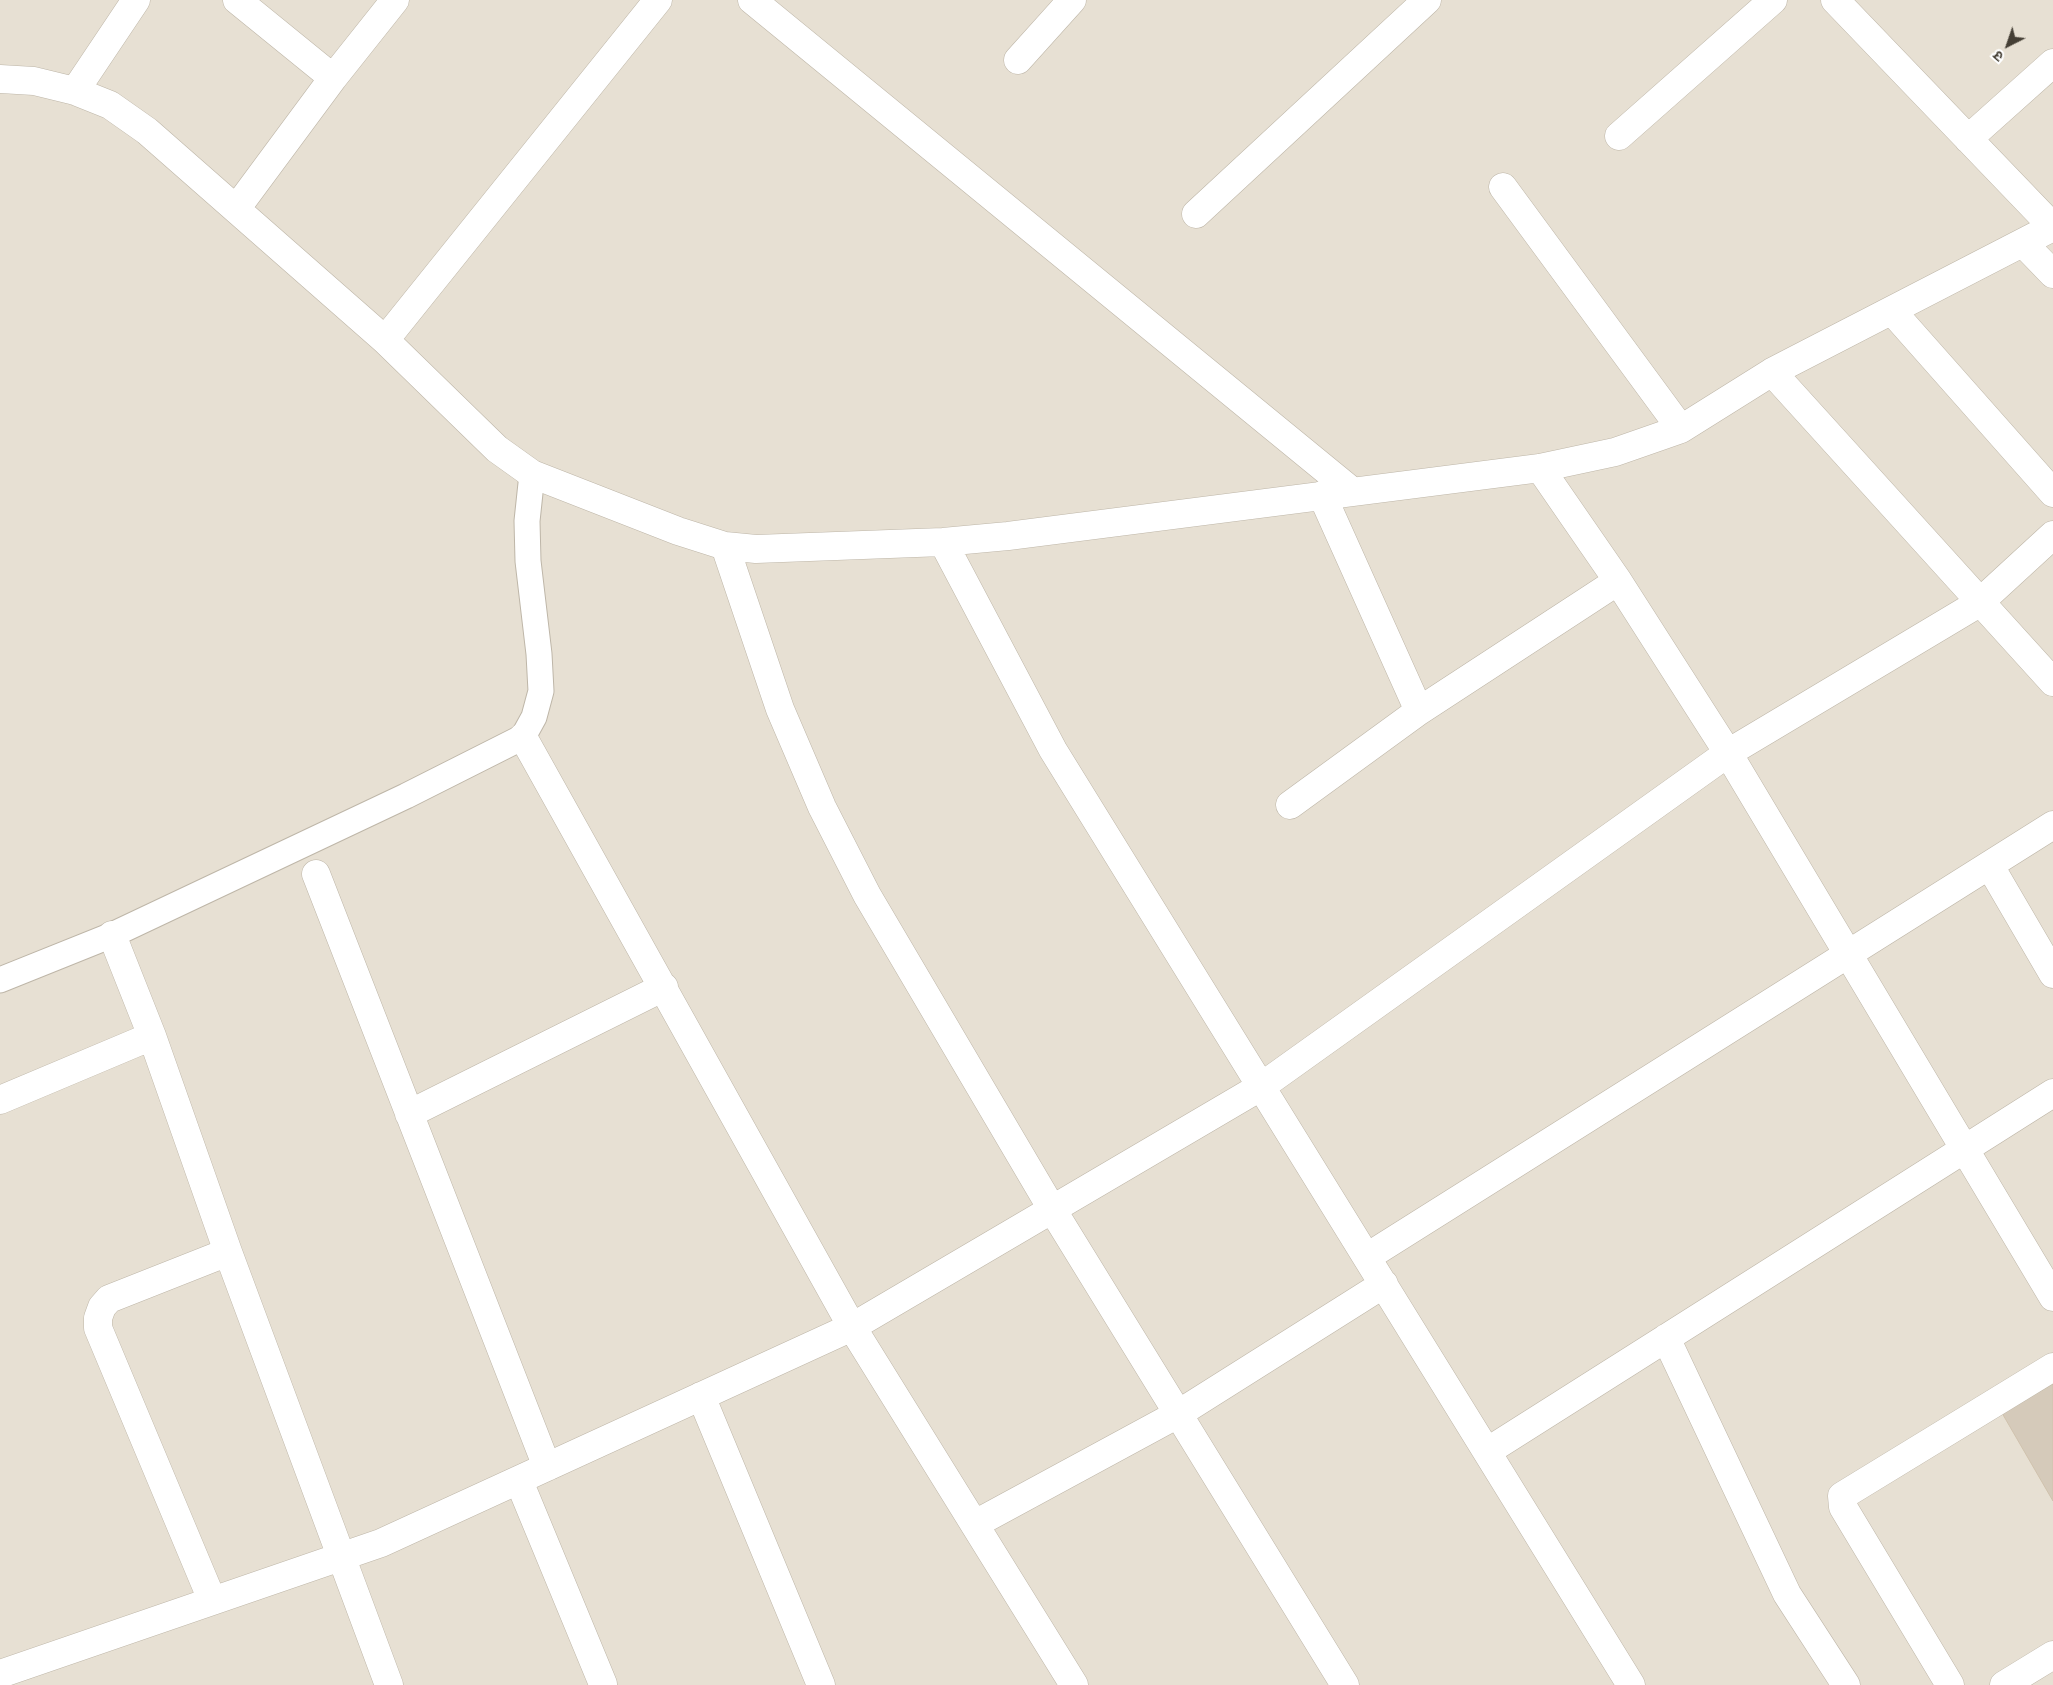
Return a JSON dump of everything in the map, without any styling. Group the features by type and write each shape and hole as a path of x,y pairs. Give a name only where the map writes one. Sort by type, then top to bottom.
{"street":[{"path":"75,91 136,0"},
{"path":"237,0 333,78"},
{"path":"236,209 333,78 395,0"},
{"path":"385,340 658,0"},
{"path":"752,0 1353,492"},
{"path":"1619,136 1773,0"},
{"path":"0,79 34,81 75,91 110,105 147,131 385,340 497,449 532,474 678,531 725,546 756,549 825,548 943,542 1540,468 1615,452 1680,429 1772,372 2053,227 1834,0"},
{"path":"1196,214 1420,2"},
{"path":"1018,60 1057,4"},
{"path":"1968,138 2053,64"},
{"path":"1503,187 1680,429"},
{"path":"2023,243 2053,274"},
{"path":"1892,311 2053,494"},
{"path":"1772,372 1979,603 2053,682"},
{"path":"1540,468 1618,581 1728,753 2053,1297"},
{"path":"0,980 112,935 406,796 523,736 534,717 541,691 528,561 528,521 532,474"},
{"path":"1322,495 1419,711"},
{"path":"0,1674 381,1543 852,1326 1262,1086 1728,753 1979,603 2053,535"},
{"path":"943,542 1053,750 1632,1685"},
{"path":"725,546 780,709 822,807 867,895 1052,1208 1345,1685"},
{"path":"1290,805 1419,711 1618,581"},
{"path":"523,736 852,1326 1074,1685"},
{"path":"1367,1257 2053,825"},
{"path":"1990,866 2053,974"},
{"path":"316,874 546,1467"},
{"path":"112,935 152,1036 228,1252 389,1685"},
{"path":"409,1114 664,987"},
{"path":"0,1100 152,1036"},
{"path":"1488,1451 2053,1092"},
{"path":"212,1600 98,1328 98,1318 102,1307 109,1299 228,1252"},
{"path":"975,1524 1178,1414 1384,1284"},
{"path":"1666,1338 1787,1594 1846,1685"},
{"path":"1950,1685 1843,1507 1842,1496 2053,1367"},
{"path":"702,1396 821,1685"},
{"path":"519,1481 603,1684"},
{"path":"2004,1685 2053,1655"}],"shaded area":[{"path":"0,0 2053,0 2053,1685 0,1685"}],"building":[{"path":"2053,1384 2053,1501 2002,1413"}]}
